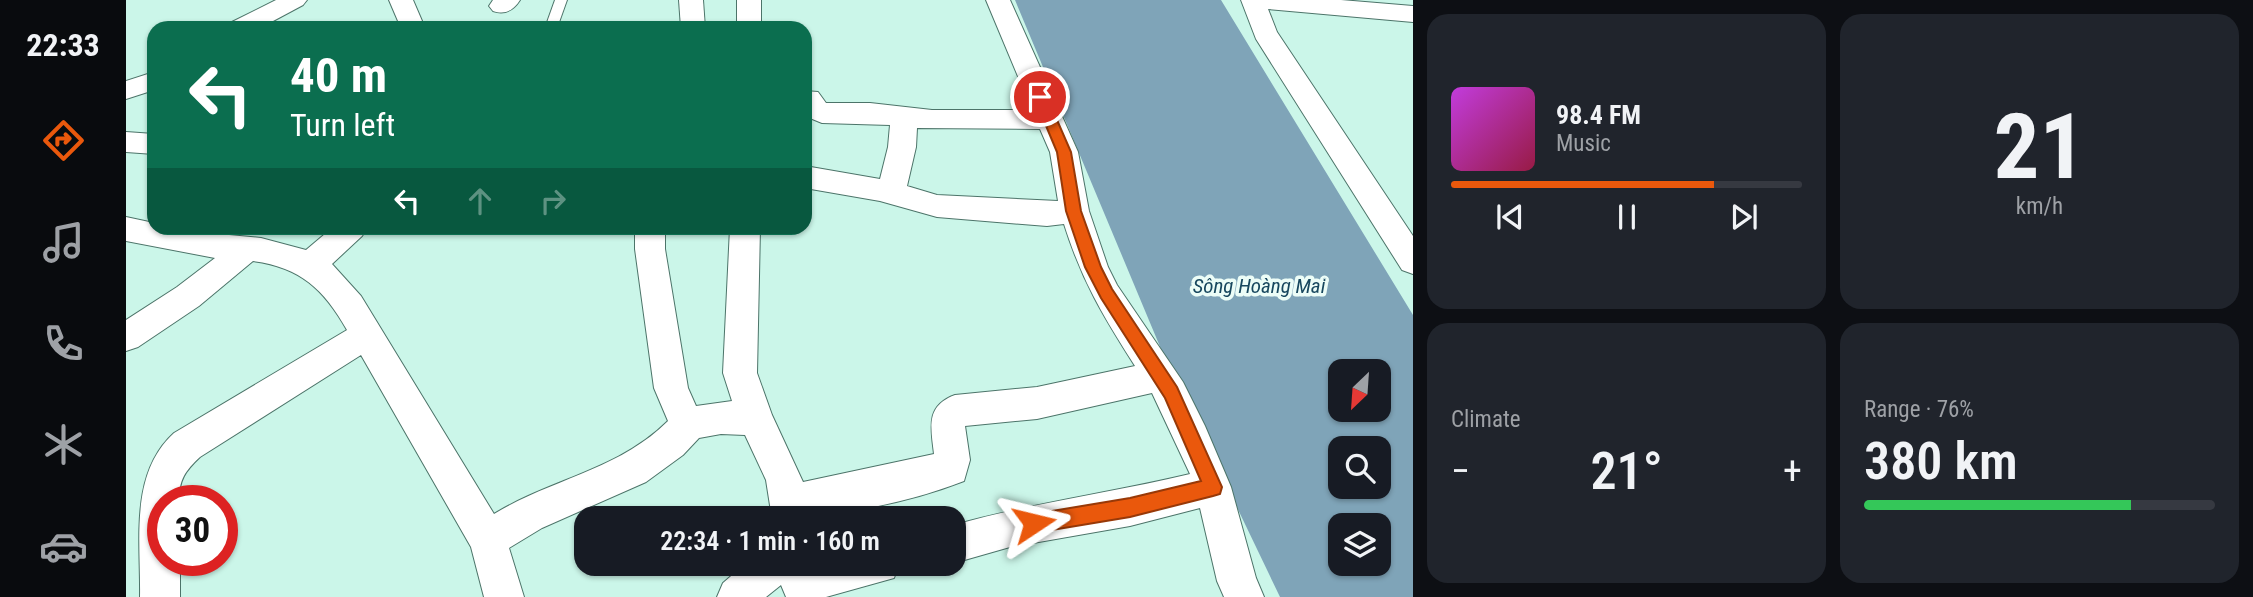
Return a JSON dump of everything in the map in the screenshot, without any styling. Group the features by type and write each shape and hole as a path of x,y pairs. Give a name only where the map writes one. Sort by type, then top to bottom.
{"street":[{"path":"254,21 295,0"},
{"path":"401,0 410,21"},
{"path":"691,0 692,21"},
{"path":"749,0 749,21"},
{"path":"999,0 1064,152 1074,211 1083,242 1106,294 1160,376 1193,438 1213,487 1237,581 1244,597"},
{"path":"1409,0 1413,13 1254,0 1265,33 1413,261"},
{"path":"126,90 147,83"},
{"path":"812,108 822,113 870,113 962,121 1051,119"},
{"path":"891,193 902,147 904,117"},
{"path":"126,142 147,144"},
{"path":"812,178 958,209 1047,214 1074,211"},
{"path":"126,229 147,234"},
{"path":"153,235 274,253 310,265 334,285 488,540 505,597"},
{"path":"310,265 344,235"},
{"path":"650,235 671,388 687,426"},
{"path":"745,235 740,373 755,420 784,478 789,506"},
{"path":"126,337 221,273 245,250"},
{"path":"160,597 161,487 165,470 171,461 187,445 366,335"},
{"path":"805,506 951,468 953,460 946,426 949,416 955,411 1037,403 1160,376"},
{"path":"488,540 527,516 636,471 657,457 687,426 700,420 719,415 755,420"},
{"path":"966,541 1010,528 1130,507 1213,487"},
{"path":"737,597 763,573 795,577"}],"lane":[{"path":"554,21 561,0"}],"water":[{"name":"Sông Hoàng Mai","path":"1015,0 1221,0 1413,315 1413,597 1280,597 1161,349"}],"route":[{"path":"1034,523 1130,507 1213,487 1171,393 1106,294 1093,267 1074,211 1064,152 1040,97"}]}
